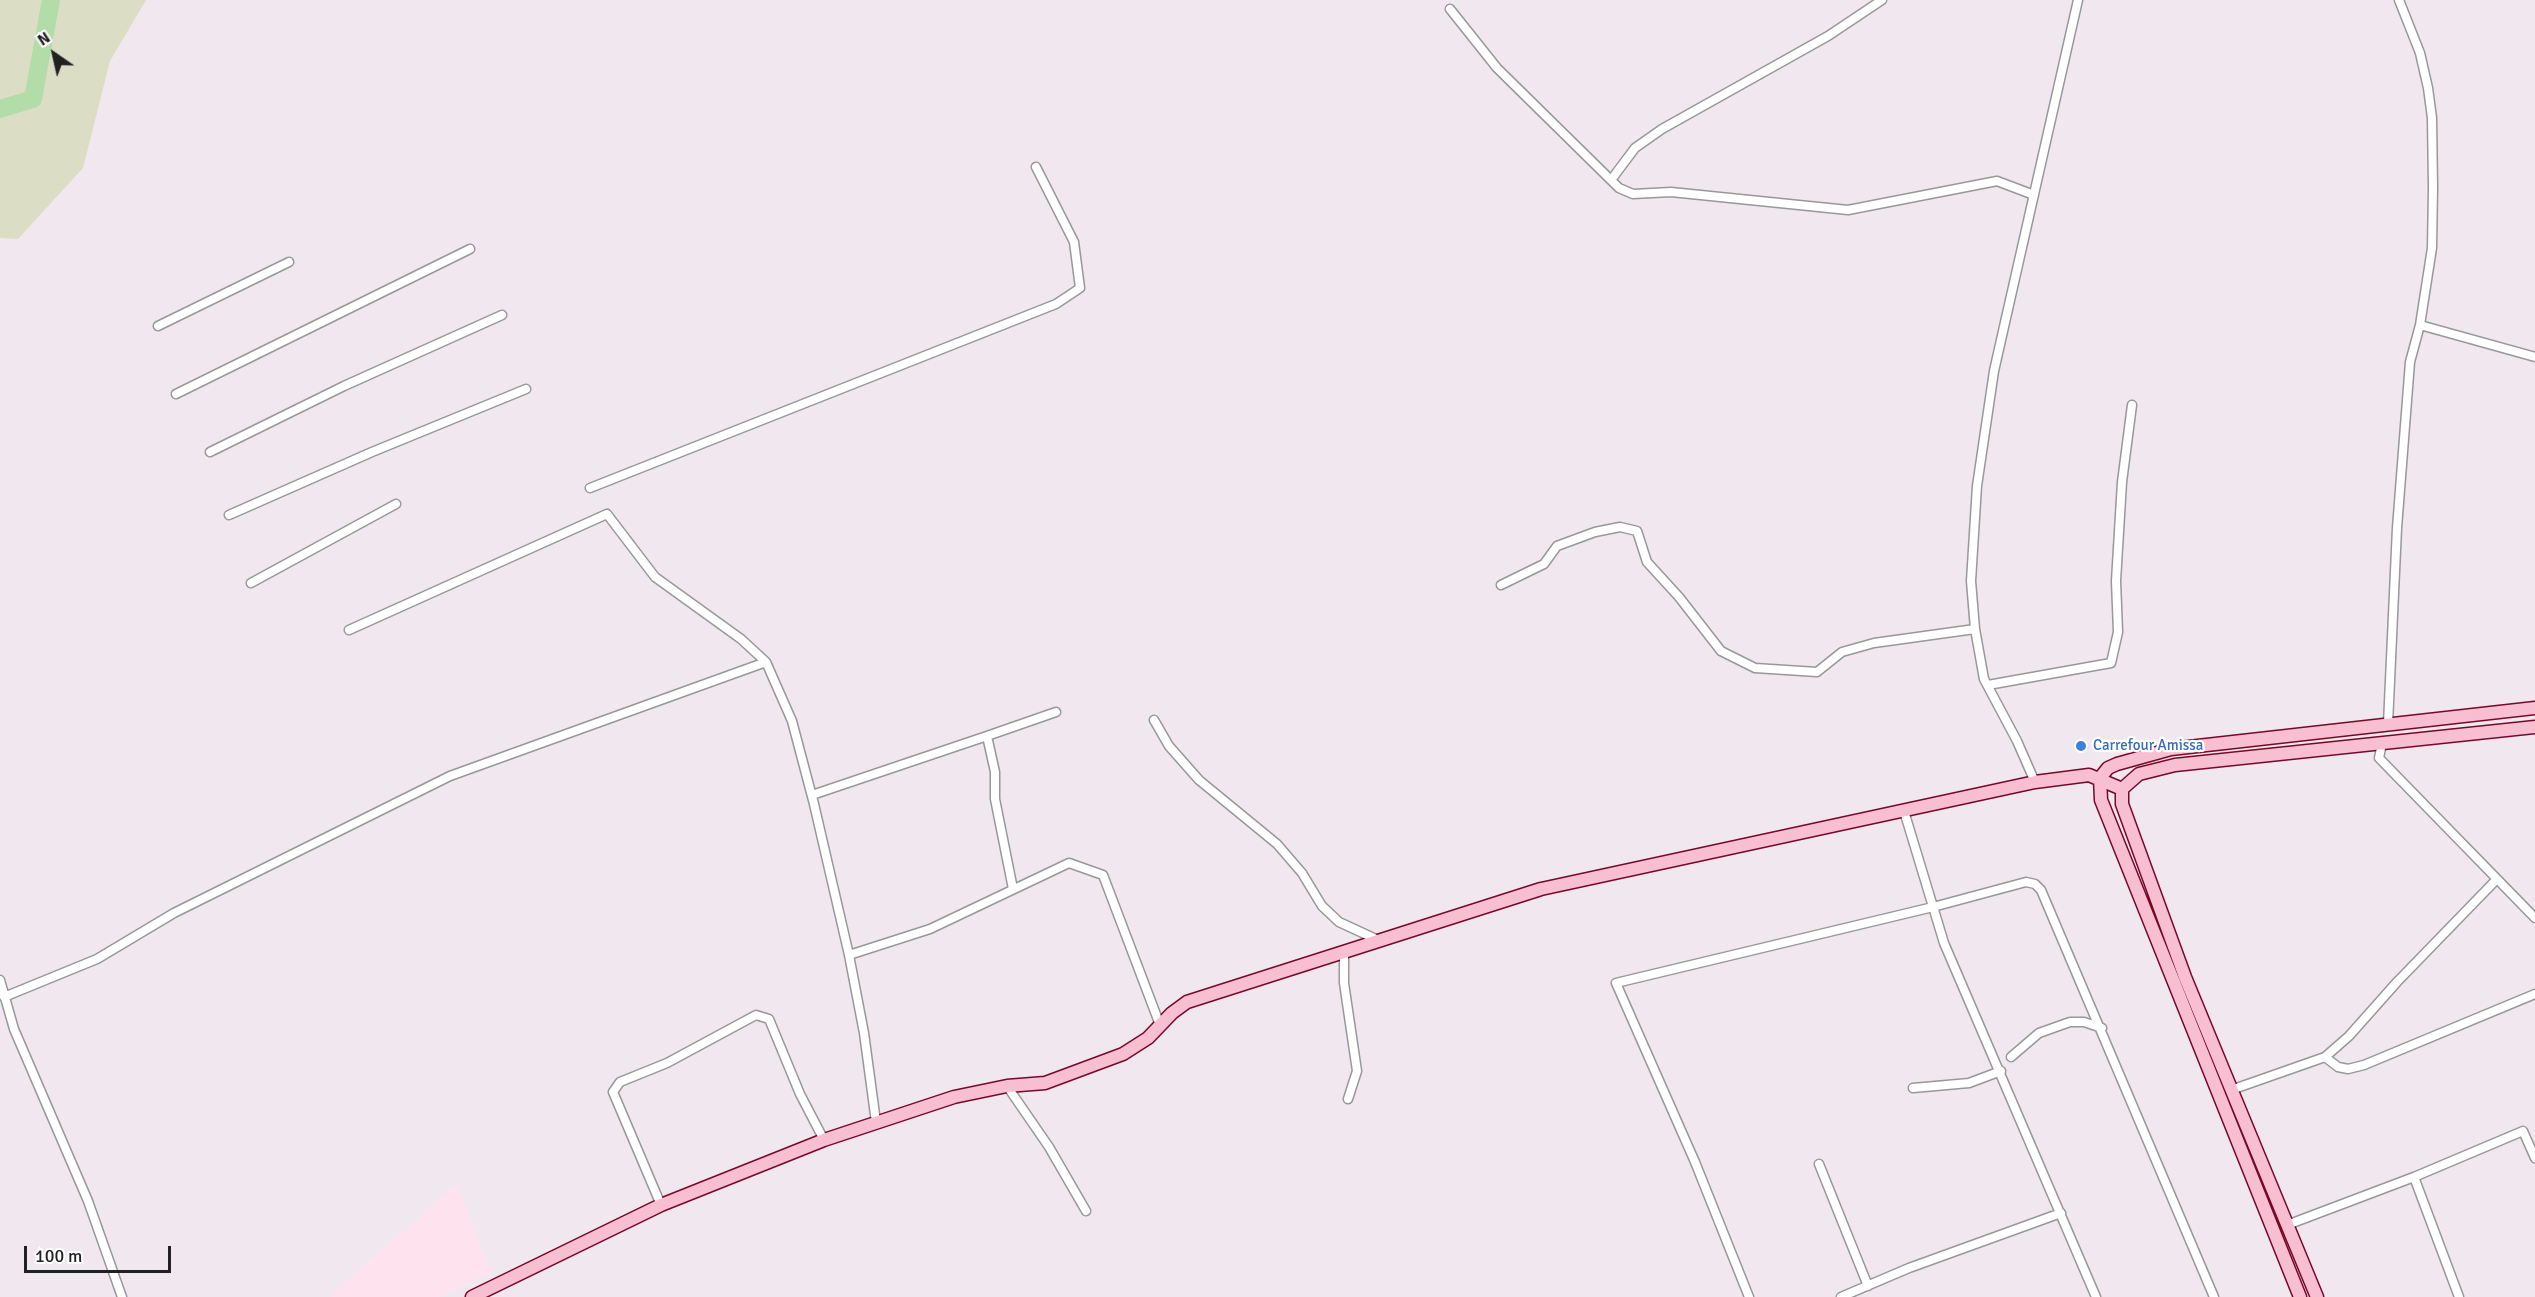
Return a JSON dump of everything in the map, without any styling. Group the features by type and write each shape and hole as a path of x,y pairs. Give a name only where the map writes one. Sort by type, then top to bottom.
{"street":[{"path":"1611,180 1635,148 1662,129 1828,36 1882,0"},
{"path":"2035,783 1984,679 1975,629 1971,581 1977,486 1994,371 2078,0"},
{"path":"2388,724 2397,528 2410,362 2420,325 2432,248 2432,118 2420,53 2399,0"},
{"path":"1450,9 1497,68 1619,188 1633,194 1671,192 1848,210 1996,181 2034,195"},
{"path":"590,488 1056,304 1080,288 1074,242 1036,167"},
{"path":"176,394 470,249"},
{"path":"158,326 289,262"},
{"path":"210,452 344,386 501,315"},
{"path":"2420,325 2535,357"},
{"path":"229,516 372,452 526,389"},
{"path":"1988,685 2111,663 2118,632 2116,581 2120,504 2132,405"},
{"path":"251,583 396,504"},
{"path":"349,630 607,514 655,577 741,639 766,662 792,721 812,795 849,955 864,1033 876,1122"},
{"path":"1501,585 1544,564 1557,546 1595,532 1620,527 1637,531 1647,562 1679,597 1721,651 1755,668 1817,672 1842,652 1874,643 1975,629"},
{"path":"4,997 97,959 174,913 450,776 766,662"},
{"path":"2300,1297 2101,800 2100,778 2108,768 2117,764 2171,749 2535,708"},
{"path":"812,795 1056,712"},
{"path":"1154,720 1169,747 1199,780 1277,844 1302,873 1322,906 1330,914 1339,922 1378,940"},
{"path":"2121,789 2139,774 2175,765 2535,727"},
{"path":"987,736 995,772 995,799 1013,889"},
{"path":"2382,743 2379,758 2535,918"},
{"path":"472,1297 661,1205 824,1140 954,1097 1007,1086 1045,1083 1106,1061 1148,1038 1187,1002 1541,889 2035,783 2089,775 2121,789"},
{"path":"2121,789 2122,804 2185,977 2317,1297"},
{"path":"1904,811 1944,943 2001,1071 2096,1297"},
{"path":"849,955 930,929 1069,863 1104,875 1160,1025"},
{"path":"2232,1090 2325,1057 2349,1036 2397,982 2497,879"},
{"path":"1749,1297 1695,1162 1616,982 1932,908 2026,882 2035,884 2041,890 2102,1028 2214,1297"},
{"path":"1344,952 1344,983 1357,1071 1348,1100"},
{"path":"0,980 18,1039 88,1202 122,1297"},
{"path":"2325,1057 2338,1067 2348,1069 2364,1065 2535,993"},
{"path":"661,1205 613,1092 620,1082 667,1063 756,1015 769,1019 800,1094 824,1140"},
{"path":"2011,1057 2039,1034 2070,1022 2084,1022 2102,1028"},
{"path":"1913,1088 1969,1083 2001,1071"},
{"path":"1007,1086 1049,1147 1086,1211"},
{"path":"2287,1225 2414,1177 2523,1131 2535,1158"},
{"path":"1819,1164 1868,1286"},
{"path":"2414,1177 2459,1297"},
{"path":"1841,1297 1909,1268 2061,1213"}],"shaded area":[{"path":"457,1184 491,1272 438,1297 329,1297"}],"green space":[{"path":"0,0 146,0 110,61 83,168 18,239 0,238"}],"waterway":[{"path":"0,109 33,99 51,0"}],"place":[{"name":"Carrefour Amissa","path":"2081,746"}]}
